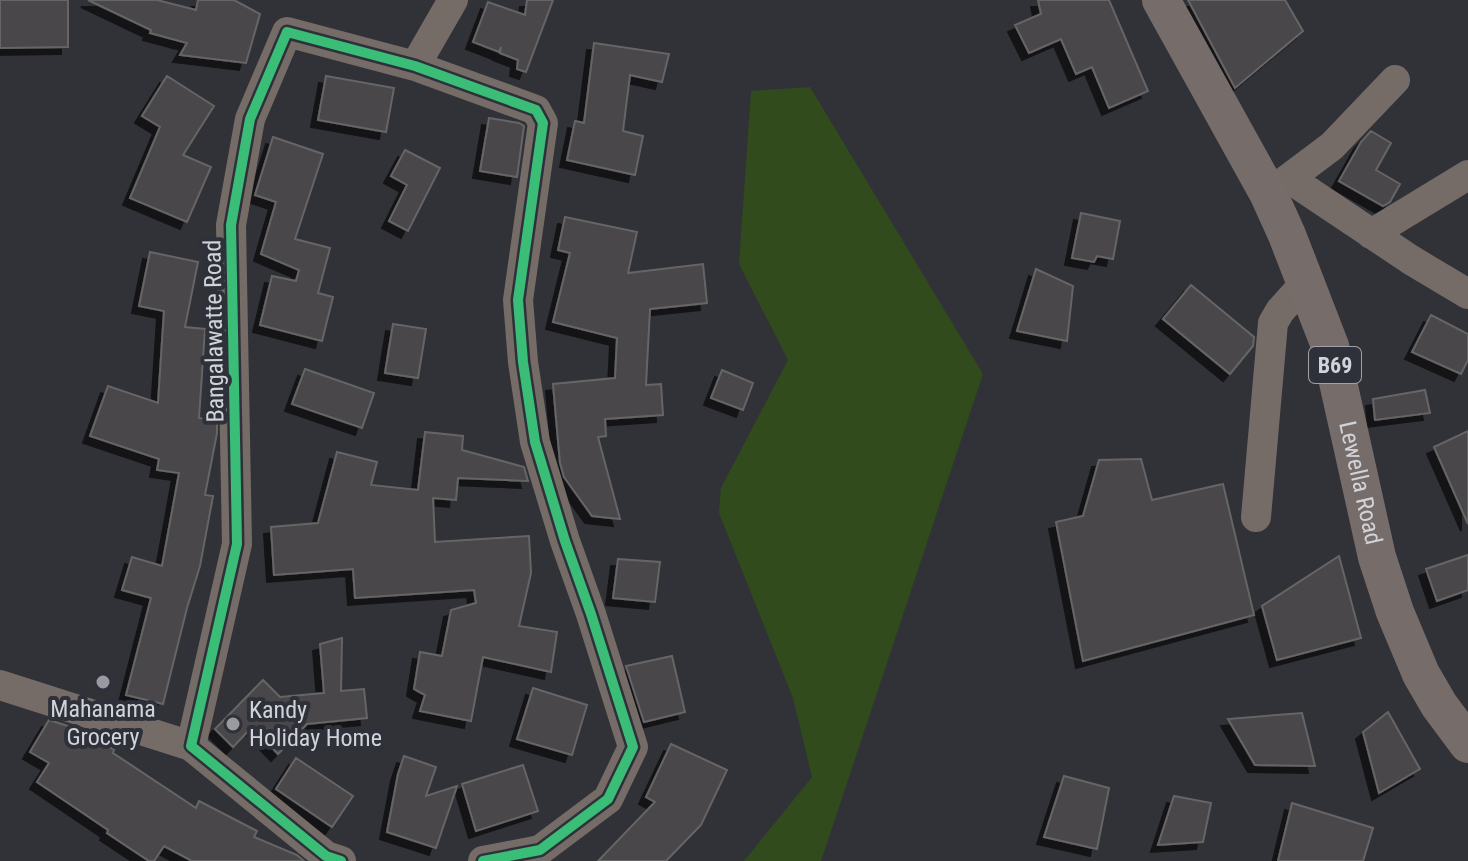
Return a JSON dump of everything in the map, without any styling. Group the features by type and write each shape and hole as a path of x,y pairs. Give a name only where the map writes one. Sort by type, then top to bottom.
{"main road":[{"name":"Lewella Road","path":"1161,0 1279,186 1305,283 1330,346 1377,557 1399,622 1421,674 1468,744"}],"street":[{"path":"415,66 453,0"},
{"name":"Bangalawatte Road","path":"191,746 237,544 231,225 250,119 287,32 415,66 536,110 543,123 518,300 523,362 535,442 633,747 608,799 540,850 483,861"},
{"path":"1395,80 1332,146 1279,186 1371,234 1468,294"},
{"path":"1371,234 1468,175"},
{"path":"1256,517 1273,323 1305,283"},
{"path":"0,685 191,746 326,856 341,861"}],"green space":[{"path":"810,87 983,374 821,861 744,861 812,777 793,698 719,513 721,488 788,360 739,264 751,91"}],"building":[{"path":"0,0 68,0 68,47 0,48"},
{"path":"88,0 157,0 196,10 198,0 234,0 260,14 246,63 180,55 187,43 150,33 151,30"},
{"path":"527,0 553,0 526,72 517,69 518,60 500,53 501,47 499,52 473,42 488,2 525,15"},
{"path":"1038,0 1109,0 1148,91 1109,108 1092,67 1076,74 1061,39 1029,53 1015,25 1041,14"},
{"path":"1188,0 1285,0 1303,31 1235,88"},
{"path":"594,43 669,54 662,82 630,75 623,131 643,136 635,175 567,160 575,121 584,123"},
{"path":"167,76 214,106 183,155 211,167 187,222 130,198 160,127 142,116"},
{"path":"326,76 394,88 386,132 318,120"},
{"path":"489,118 524,126 517,177 480,171"},
{"path":"1371,131 1391,143 1376,170 1400,184 1390,202 1383,206 1339,181 1361,142"},
{"path":"273,137 323,154 295,239 330,248 318,293 333,297 322,341 260,325 272,276 296,281 299,270 261,254 276,202 255,195"},
{"path":"405,150 440,168 408,231 389,221 407,185 391,176"},
{"path":"1081,213 1120,221 1113,259 1097,256 1094,262 1072,258"},
{"path":"565,217 637,232 628,273 703,264 707,303 650,309 646,385 661,384 663,415 605,419 606,436 598,437 620,519 592,516 564,477 560,463 553,384 615,378 617,338 553,322 570,253 558,250"},
{"path":"150,252 198,262 185,327 205,329 199,418 217,421 205,495 213,496 200,566 163,704 126,695 151,598 122,590 132,557 162,566 179,473 157,470 159,459 90,436 108,386 158,403 164,311 139,306"},
{"path":"1036,269 1073,286 1067,341 1017,331"},
{"path":"1191,285 1254,337 1253,346 1230,374 1163,319"},
{"path":"1431,315 1468,334 1468,360 1461,374 1412,352"},
{"path":"393,324 426,329 418,378 385,373"},
{"path":"305,369 374,393 362,428 292,404"},
{"path":"722,370 753,383 743,410 711,398"},
{"path":"1425,390 1430,413 1375,420 1373,399"},
{"path":"1468,431 1468,524 1434,447"},
{"path":"425,432 463,436 462,450 524,467 528,481 458,478 456,500 433,498 435,542 529,536 531,573 519,626 557,632 551,672 483,657 471,721 420,711 425,695 414,689 420,652 442,656 451,610 476,603 474,590 355,598 353,569 274,575 271,527 318,523 337,452 377,462 371,485 418,490"},
{"path":"1141,459 1152,500 1223,484 1254,615 1083,661 1056,522 1083,516 1099,460"},
{"path":"1468,555 1468,590 1437,601 1426,569"},
{"path":"1339,556 1361,638 1277,660 1262,606"},
{"path":"618,559 660,562 655,602 613,598"},
{"path":"342,638 341,691 364,689 367,718 307,724 278,754 252,727 233,747 215,729 263,680 280,697 324,693 320,644"},
{"path":"672,656 685,712 644,722 626,666"},
{"path":"533,688 587,705 572,755 517,739"},
{"path":"1388,712 1420,769 1379,793 1363,732"},
{"path":"1302,713 1315,766 1255,765 1228,719"},
{"path":"49,720 87,732 196,808 199,801 257,831 254,837 304,861 192,861 164,846 154,861 149,861 37,782 49,763 30,752"},
{"path":"671,744 727,770 701,825 666,861 598,861 655,802 646,797"},
{"path":"404,756 436,767 426,796 457,786 436,848 387,832"},
{"path":"296,758 353,796 332,827 276,789"},
{"path":"523,765 538,811 476,831 462,784"},
{"path":"1064,776 1109,788 1097,849 1044,837"},
{"path":"1174,796 1211,803 1203,842 1158,845"},
{"path":"1292,803 1373,828 1363,861 1278,861"}],"cycle path":[{"path":"341,861 326,856 191,746 237,544 231,225 250,119 287,32 415,66 536,110 543,123 518,300 523,362 535,442 633,747 608,799 540,850 483,861"}],"place":[{"name":"Mahanama Grocery","path":"103,682"},
{"name":"Kandy Holiday Home","path":"233,724"}]}
